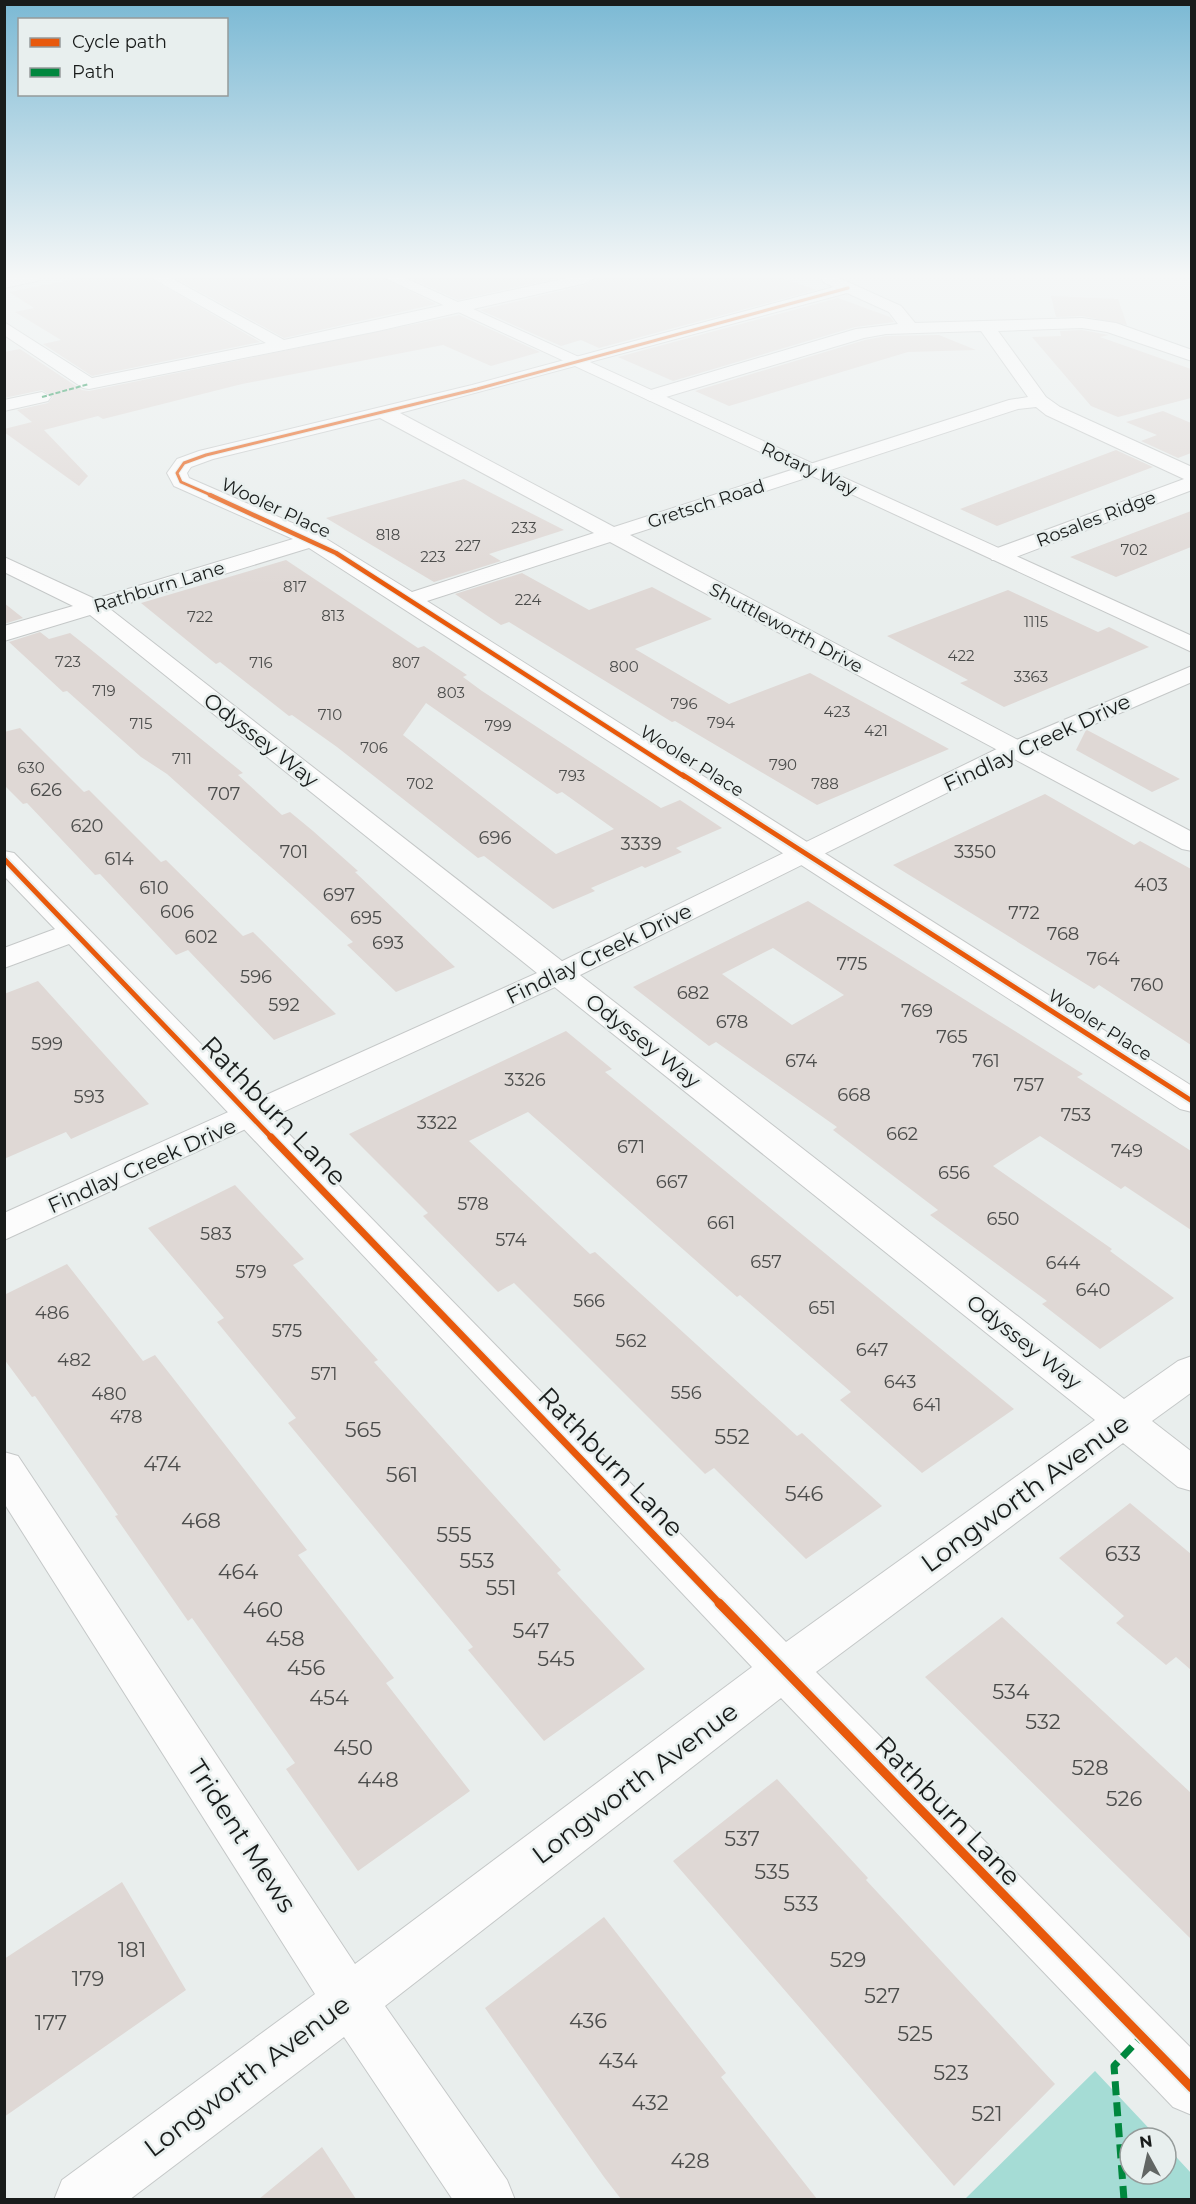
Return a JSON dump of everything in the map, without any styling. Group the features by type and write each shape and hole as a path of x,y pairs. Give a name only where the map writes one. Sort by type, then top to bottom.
{"street":[{"path":"84,381 89,384 104,381"},
{"path":"381,411 502,381"},
{"name":"Rotary Way","path":"617,381 1000,555 1191,645"},
{"path":"650,396 701,381"},
{"path":"1025,381 1040,401 1053,411 1191,475"},
{"path":"4,406 42,397"},
{"name":"Gretsch Road","path":"408,600 1016,404 1040,401"},
{"name":"Wooler Place","path":"381,411 206,455 184,464 177,473 181,482 312,540 1191,1101"},
{"name":"Shuttleworth Drive","path":"381,411 1191,843"},
{"name":"Rosales Ridge","path":"1000,555 1191,483"},
{"name":"Rathburn Lane","path":"4,634 312,540"},
{"name":"Odyssey Way","path":"4,563 94,607 1191,1474"},
{"name":"Findlay Creek Drive","path":"4,1228 557,975 807,854 1016,749 1191,673"},
{"name":"Rathburn Lane","path":"4,859 783,1670 1191,2088"},
{"path":"4,959 75,932"},
{"name":"Longworth Avenue","path":"82,2199 349,2001 783,1670 1191,1371"},
{"name":"Trident Mews","path":"4,1468 349,2001 487,2199"}],"shaded area":[{"path":"1095,2071 1147,2126 1118,2126 1118,2186 1178,2186 1178,2159 1191,2173 1191,2199 965,2199"}],"building":[{"path":"4,381 68,381 82,390 89,391 138,381 258,381 103,419 98,416 44,430 88,476 79,486 4,432 4,429 32,422 17,410 48,403 53,397 42,390 4,398"},
{"path":"729,381 812,381 729,406 695,391"},
{"path":"1069,381 1191,381 1191,398 1118,417 1091,406"},
{"path":"1163,411 1191,423 1191,453 1178,458 1141,441 1157,435 1126,422"},
{"path":"1116,450 1153,467 997,526 960,509"},
{"path":"464,479 564,530 489,554 501,561 434,582 326,518"},
{"path":"1191,511 1191,547 1116,577 1070,557"},
{"path":"286,560 418,648 424,646 467,675 463,677 482,691 661,808 680,800 722,828 676,848 682,852 591,888 595,891 553,909 484,856 478,858 337,747 292,715 289,716 220,662 216,664 141,603","holes":["426,703 557,794 562,792 614,829 556,854 403,735"]},
{"path":"522,573 589,610 652,587 712,619 635,649 729,704 810,673 949,749 817,805 675,721 672,722 509,622 501,625 455,594"},
{"path":"1008,590 1098,632 1109,627 1149,647 1004,707 960,683 968,680 887,636"},
{"path":"4,603 23,618 4,624"},
{"path":"40,632 49,639 70,633 89,648 243,773 238,775 282,815 290,812 313,831 358,871 355,872 455,967 396,992 347,945 353,942 300,893 167,774 141,757 67,691 63,692 9,642"},
{"path":"20,728 84,792 89,790 161,862 166,860 243,936 253,932 336,1014 274,1040 188,950 176,955 100,874 95,875 27,803 23,804 4,785 4,732"},
{"path":"1086,730 1180,779 1152,792 1076,750"},
{"path":"1045,794 1134,845 1140,841 1191,869 1191,1045 1099,985 1094,989 893,865"},
{"path":"808,901 1083,1074 1077,1077 1191,1151 1191,1230 1125,1186 1121,1189 1040,1136 993,1166 1112,1249 1110,1251 1174,1298 1100,1349 1042,1304 1047,1301 930,1215 938,1210 833,1130 837,1127 716,1042 709,1046 633,987","holes":["773,948 844,995 792,1025 722,974"]},
{"path":"38,981 149,1104 71,1139 66,1132 4,1159 4,994"},
{"path":"566,1031 612,1069 605,1072 1014,1409 922,1473 840,1400 851,1392 740,1295 737,1297 528,1112 469,1141 590,1254 595,1252 797,1436 802,1433 882,1506 806,1559 714,1468 705,1474 514,1283 498,1292 423,1216 428,1213 349,1134"},
{"path":"235,1185 304,1259 293,1265 378,1360 374,1362 561,1570 557,1573 645,1669 544,1741 468,1650 473,1647 288,1423 296,1418 217,1322 224,1318 148,1228"},
{"path":"67,1264 143,1361 155,1355 307,1550 298,1555 394,1678 386,1683 470,1791 358,1871 286,1769 295,1763 192,1618 188,1621 35,1396 32,1397 4,1359 4,1295"},
{"path":"1130,1503 1191,1554 1191,1670 1176,1657 1166,1665 1116,1623 1124,1616 1059,1558"},
{"path":"1002,1617 1191,1793 1191,1939 925,1677"},
{"path":"777,1779 868,1878 866,1880 1055,2084 954,2186 673,1861"},
{"path":"122,1882 186,1990 4,2117 4,1959"},
{"path":"604,1917 726,2073 721,2077 817,2199 621,2199 604,2177 485,2008"},
{"path":"322,2147 356,2199 259,2199"}],"marked path":[{"path":"42,397 89,384"},
{"path":"1124,2200 1114,2066 1141,2037"}],"cycle path":[{"path":"507,381 206,455 184,463 177,473 181,482 289,529 336,553 1192,1101"},
{"path":"4,859 742,1627 1192,2088"}]}
